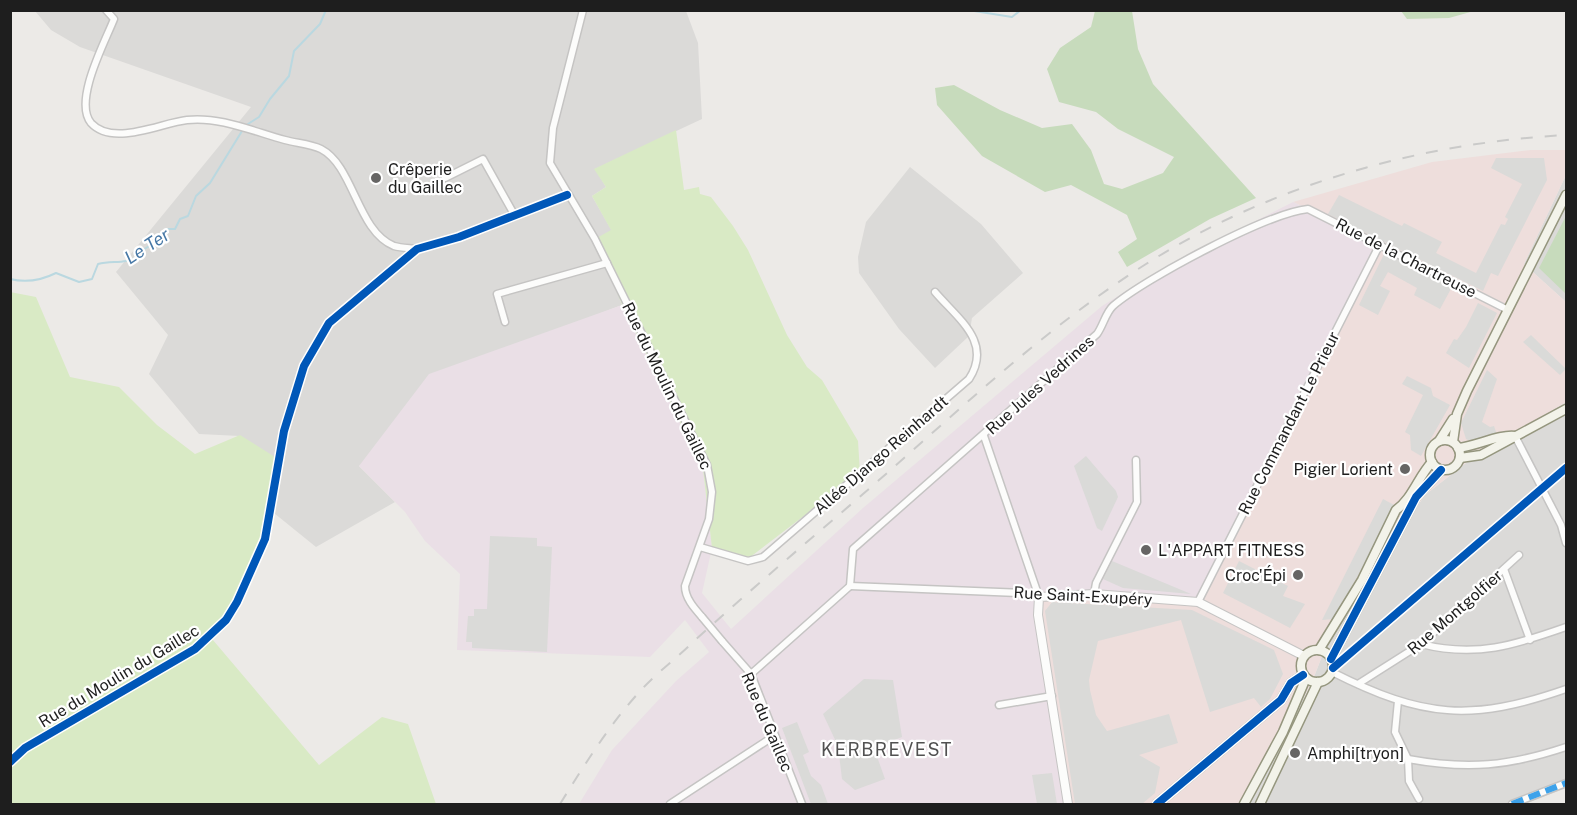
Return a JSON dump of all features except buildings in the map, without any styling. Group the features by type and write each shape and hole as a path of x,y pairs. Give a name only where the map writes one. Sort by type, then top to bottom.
{"main road":[{"path":"1441,470 1432,462 1431,450 1457,414 1566,195"},
{"path":"1157,804 1281,700 1292,683 1305,677 1318,682 1327,679 1332,672 1331,659 1362,596 1401,530 1416,497 1441,470 1453,468 1460,458 1481,455 1566,409"},
{"path":"1457,414 1456,445 1460,458"},
{"path":"1439,441 1456,445 1484,444 1506,435 1515,436"},
{"path":"1319,650 1362,580 1396,510 1405,504 1421,473 1432,462"},
{"path":"1244,804 1282,732 1305,677 1301,665 1304,656 1311,651 1319,650 1331,659"},
{"path":"1260,804 1318,682"}],"street":[{"path":"106,10 114,19 87,87 86,106 89,121 100,131 123,133 188,119 214,121 321,149 338,164 354,199 384,240 396,247 417,249"},
{"name":"Rue du Moulin du Gaillec","path":"583,10 553,128 550,163 567,195 596,238 707,465 712,500 700,547 685,586 685,592 693,608 702,617"},
{"path":"445,178 483,159 514,216"},
{"name":"Rue du Moulin du Gaillec","path":"10,762 25,748 195,649 226,620 237,602 265,538 284,431 304,366 329,323 417,249 459,237 567,195"},
{"name":"Rue de la Chartreuse","path":"1303,209 1309,209 1508,310"},
{"name":"Rue Jules Vedrines","path":"849,586 853,549 1096,334 1111,307 1154,280 1229,239 1303,209"},
{"name":"Rue Commandant Le Prieur","path":"1198,602 1380,244"},
{"path":"505,322 497,294 607,263"},
{"name":"Allée Django Reinhardt","path":"700,547 748,561 764,557 969,379 978,361 975,338 935,292"},
{"path":"984,435 1039,597 1038,615 1068,804"},
{"path":"1515,436 1561,525 1566,543"},
{"path":"1094,594 1096,583 1137,502 1136,460"},
{"name":"Rue Montgolfier","path":"1358,684 1421,644 1519,555"},
{"path":"1504,569 1530,640"},
{"path":"751,674 849,586"},
{"name":"Rue Saint-Exupéry","path":"849,586 1021,593 1039,597 1094,594 1198,602 1304,656"},
{"name":"Rue du Gaillec","path":"702,617 751,674 801,804"},
{"path":"1421,644 1460,651 1486,650 1511,646 1566,627"},
{"path":"1332,672 1398,702 1443,710 1489,710 1511,707 1566,689"},
{"path":"999,705 1052,696"},
{"path":"1398,702 1395,732 1408,759 1409,781 1419,799"},
{"path":"670,804 774,736"},
{"path":"1408,759 1472,767 1504,765 1566,747"},
{"path":"1512,804 1566,783"}],"shaded area":[{"path":"35,11 686,11 698,43 702,119 595,169 606,187 592,196 612,231 596,239 622,305 575,323 359,466 395,502 316,547 269,509 240,436 199,434 149,374 168,335 116,272 251,107 80,47 51,30"},
{"path":"1531,150 1566,150 1566,175 1524,264 1566,302 1566,402 1466,463 1425,495 1344,613 1324,651 1312,682 1248,804 1068,804 1039,597 1309,209 1293,202 1432,162"},
{"path":"1496,158 1544,158 1547,180 1498,276 1491,273 1483,291 1328,214 1339,195 1402,226 1404,223 1442,242 1436,253 1476,273 1501,224 1505,225 1508,219 1505,217 1522,184 1491,168"},
{"path":"910,167 981,224 1023,273 972,318 969,336 935,368 899,329 859,273 858,257 866,222"},
{"path":"1566,175 1566,302 1524,264"},
{"path":"1293,202 1380,244 1198,602 1094,594 1039,597 1038,615 1068,804 579,804 612,750 676,681 709,652 685,620 650,657 457,650 460,574 425,541 405,512 359,466 429,374 622,305 703,469 712,548 702,593 731,629 863,508 1102,306 1167,266"},
{"path":"1388,252 1453,285 1440,309 1414,295 1417,288 1388,272 1380,286 1390,291 1378,315 1359,305 1384,254"},
{"path":"1478,303 1497,313 1469,368 1446,353 1454,339 1457,340 1466,327"},
{"path":"1531,335 1566,369 1560,375 1523,342"},
{"path":"1487,370 1497,379 1482,422 1490,427 1494,426 1497,435 1475,443 1466,439 1461,423"},
{"path":"1407,376 1431,388 1433,396 1450,405 1421,456 1411,450 1410,435 1405,432 1423,395 1402,384"},
{"path":"1566,402 1566,788 1525,804 1248,804 1312,682 1324,651 1344,613 1425,495 1466,463"},
{"path":"1086,456 1116,491 1118,497 1102,531 1097,528 1074,466"},
{"path":"1383,499 1396,506 1334,619 1322,620"},
{"path":"490,536 537,538 537,546 552,547 547,652 472,648 472,642 466,642 468,616 474,616 474,609 487,609"},
{"path":"1112,561 1191,594 1123,588 1103,579"},
{"path":"1239,561 1288,586 1283,596 1305,604 1290,628 1223,593"},
{"path":"1052,602 1192,610 1274,650 1283,674 1270,699 1261,707 1254,698 1210,712 1181,620 1098,641 1089,680 1090,690 1096,715 1107,731 1169,714 1178,743 1139,755 1160,767 1155,793 1142,804 1075,804 1045,611"},
{"path":"864,679 893,680 902,737 874,748 885,779 855,790 842,779 838,746 823,714"},
{"path":"797,722 809,752 803,755 811,776 821,785 828,804 811,804 782,728"},
{"path":"1052,773 1057,804 1037,804 1032,775"}],"green space":[{"path":"1095,11 1132,11 1138,49 1153,84 1256,198 1210,219 1127,267 1118,252 1137,239 1127,215 1071,185 1045,192 982,156 937,105 935,88 954,85 1000,110 1042,128 1072,124 1091,150 1104,184 1122,189 1163,173 1174,157 1118,129 1096,112 1059,102 1047,69 1060,48 1091,27"},
{"path":"1401,11 1474,11 1449,18 1407,19"},
{"path":"676,130 684,190 699,187 700,194 711,197 733,226 748,250 787,335 807,367 822,380 858,441 860,473 749,558 712,548 703,469 622,305 595,239 611,230 592,196 606,187 594,169"},
{"path":"1566,216 1566,294 1539,268"},
{"path":"10,292 36,297 70,377 119,387 157,425 195,454 240,435 275,457 263,529 248,575 224,616 207,633 319,765 382,717 408,724 436,804 11,804"}],"waterway":[{"name":"Le Ter","path":"248,124 259,117 289,76 294,51 320,24 326,10"},
{"name":"Le Ter","path":"968,10 1012,17 1021,10"},
{"name":"Le Ter","path":"10,279 34,280 56,273 79,282 92,279 98,264 123,261 139,256 141,251 161,239 166,229 175,229 180,219 188,216 196,196 210,183 242,131"}],"railway":[{"path":"560,804 609,729 655,676 996,377 1069,318 1146,264 1194,236 1244,212 1348,173 1456,147 1566,135"}],"marked path":[{"path":"1512,804 1566,783"}],"cycle path":[{"path":"10,762 25,748 195,649 226,620 237,602 265,539 284,431 304,366 329,323 417,249 459,237 567,195"},
{"path":"1333,668 1566,468"},
{"path":"1331,659 1416,497 1441,470"},
{"path":"1157,804 1281,700 1291,683 1303,675"}],"place":[{"name":"Crêperie du Gaillec","path":"376,178"},
{"name":"Pigier Lorient","path":"1405,469"},
{"name":"L'APPART FITNESS","path":"1146,550"},
{"name":"Croc'Épi","path":"1298,575"},
{"name":"Amphi[tryon]","path":"1295,753"}],"district":[{"name":"KERBREVEST","path":"887,749"}]}
